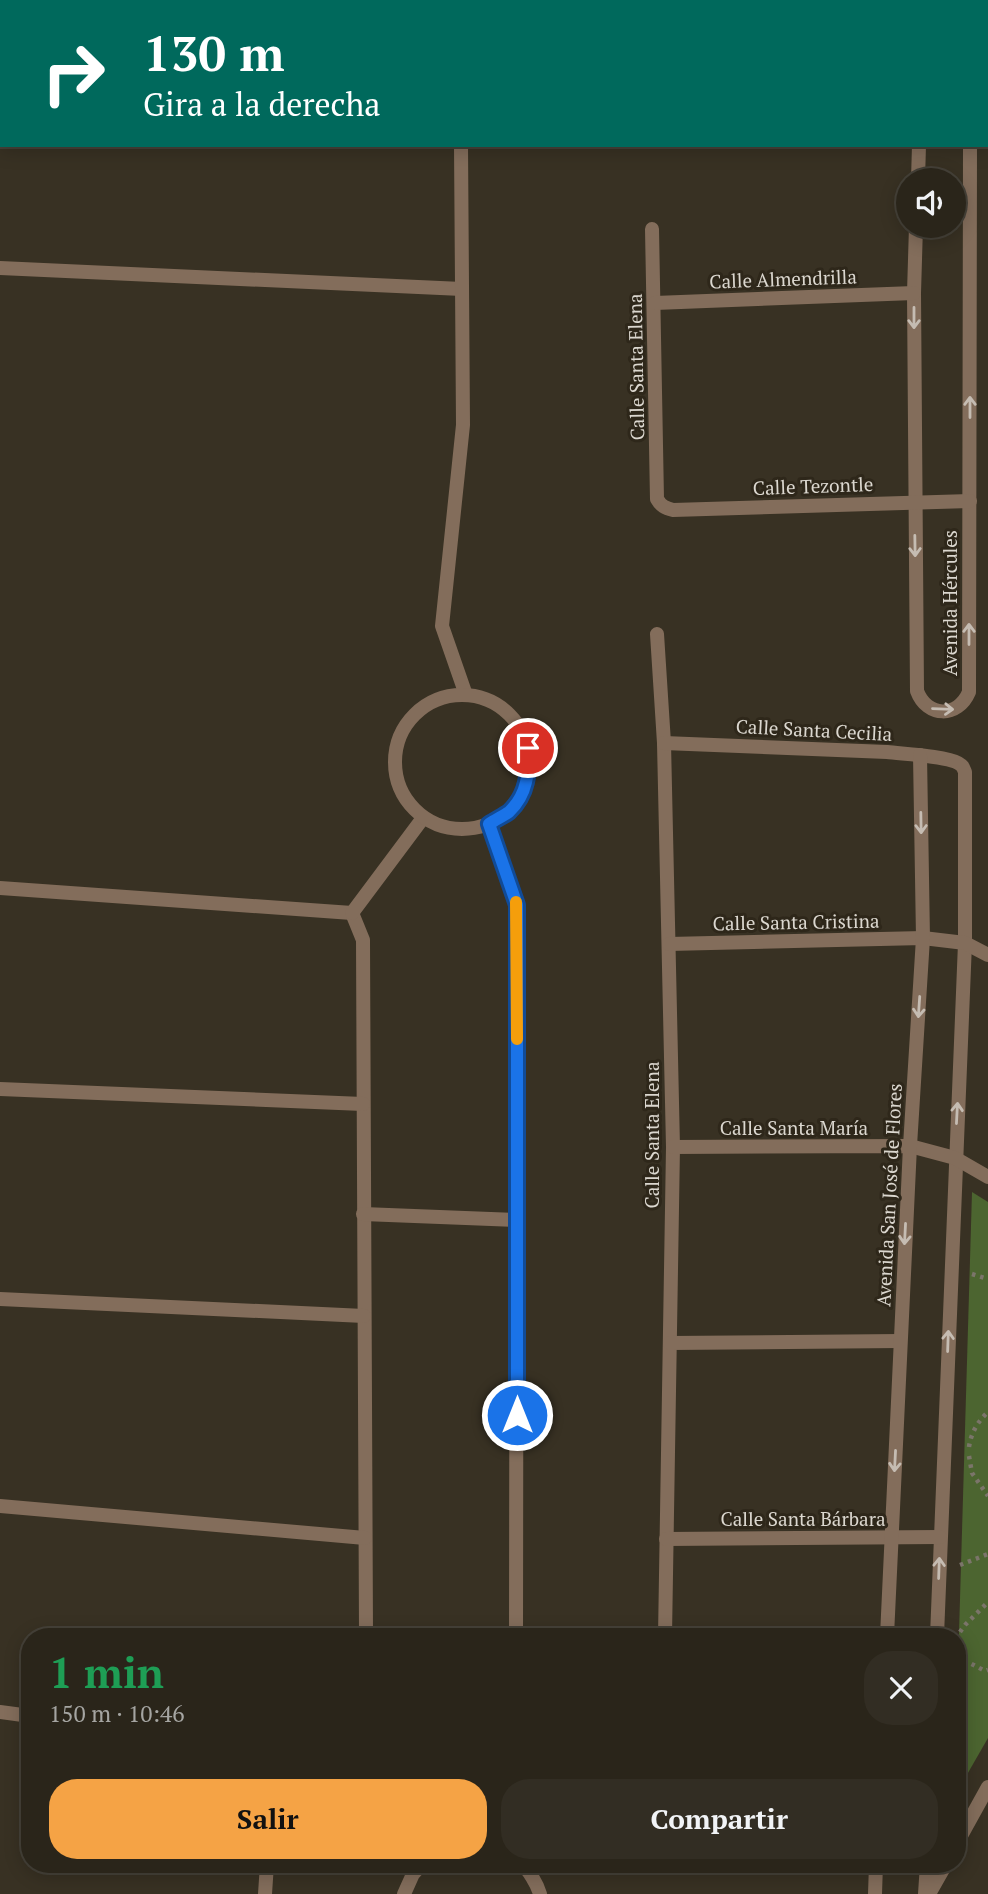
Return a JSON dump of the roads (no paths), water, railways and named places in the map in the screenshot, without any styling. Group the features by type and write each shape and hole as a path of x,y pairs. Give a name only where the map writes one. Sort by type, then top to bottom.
{"street":[{"path":"461,147 463,425 442,626 466,695"},
{"path":"918,168 919,147"},
{"name":"Avenida Hércules","path":"916,238 917,691 920,700 931,708 946,712 957,709 965,702 969,692 970,147"},
{"name":"Calle Santa Elena","path":"652,229 657,499 660,504"},
{"path":"0,268 462,289"},
{"name":"Calle Almendrilla","path":"655,303 914,293"},
{"name":"Calle Tezontle","path":"660,504 673,510 970,501"},
{"name":"Calle Santa Elena","path":"657,634 664,743 673,1147 665,1628"},
{"path":"466,695 485,699 503,709 519,726 528,748 529,771 522,793 509,811 489,824 467,830 444,827 423,818 407,801 397,780 394,757 400,735 411,718 426,705 445,697 466,695"},
{"name":"Calle Santa Cecilia","path":"664,743 873,751 920,755 956,762 965,772 965,943"},
{"name":"Avenida San José de Flores","path":"887,1628 910,1146 923,939 920,755"},
{"path":"352,913 423,818"},
{"path":"489,824 517,905 516,1628"},
{"path":"0,888 352,913"},
{"path":"352,913 363,940 366,1628"},
{"name":"Calle Santa Cristina","path":"669,944 923,939 965,943"},
{"path":"937,1628 965,943 988,955"},
{"path":"0,1089 363,1104"},
{"name":"Calle Santa María","path":"673,1147 910,1146 955,1158 988,1177"},
{"path":"363,1214 517,1220"},
{"path":"0,1299 364,1316"},
{"path":"670,1343 900,1341"},
{"path":"0,1506 365,1538"},
{"name":"Calle Santa Bárbara","path":"666,1539 940,1537"},
{"path":"0,1712 21,1715"},
{"path":"966,1827 988,1787"},
{"path":"264,1894 266,1873"},
{"path":"404,1894 414,1873"},
{"path":"529,1873 540,1894"},
{"path":"875,1894 876,1873"},
{"path":"927,1873 927,1894"},
{"path":"927,1894 940,1873"}]}
